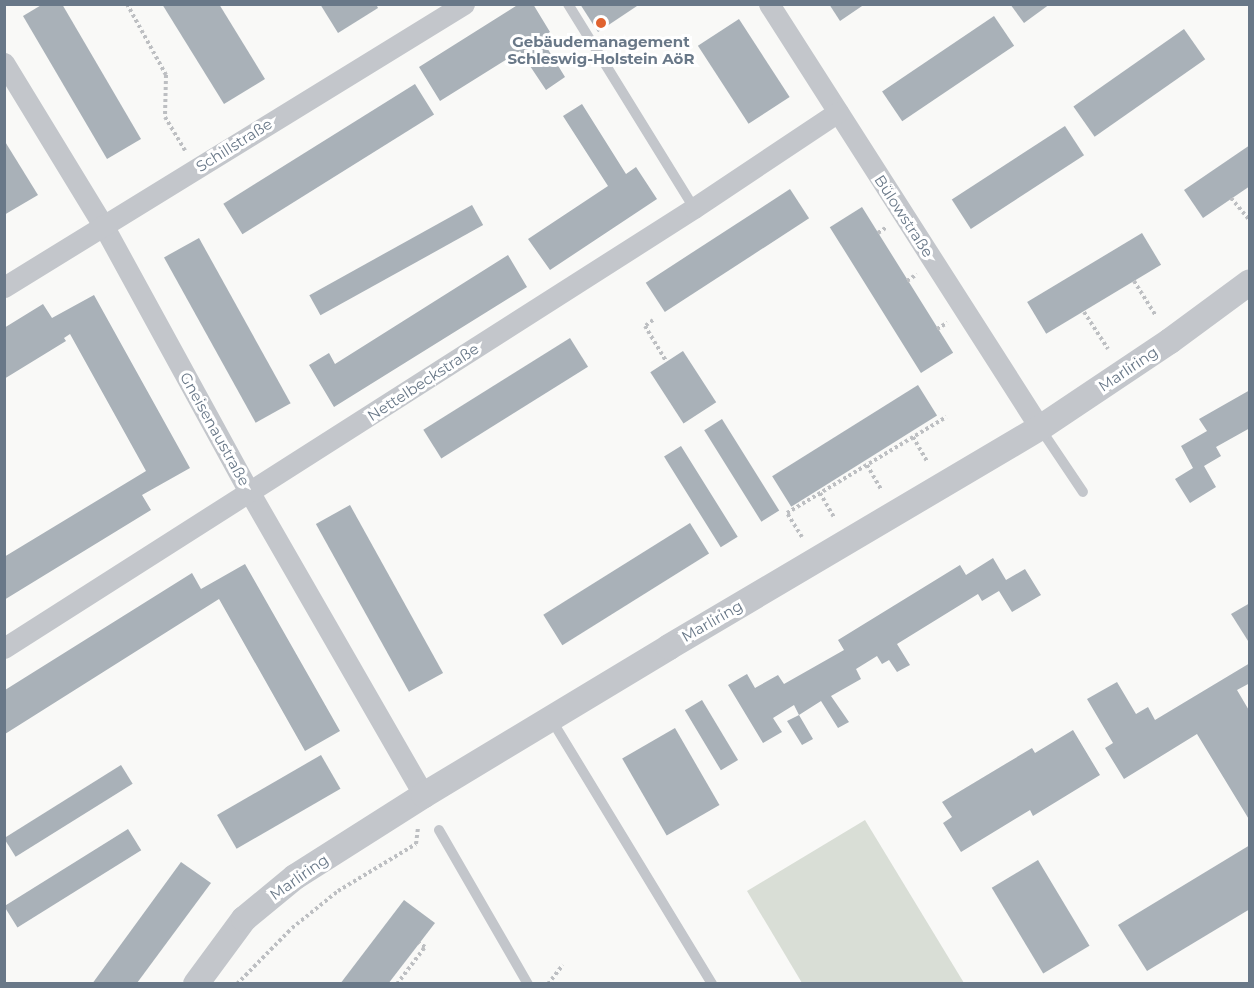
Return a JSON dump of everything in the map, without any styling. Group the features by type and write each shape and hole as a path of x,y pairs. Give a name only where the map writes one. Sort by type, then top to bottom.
{"street":[{"name":"Schillstraße","path":"4,287 464,4"},
{"name":"Bülowstraße","path":"770,4 1040,428"},
{"name":"Gneisenaustraße","path":"4,63 103,225 250,493 424,795"},
{"name":"Nettelbeckstraße","path":"4,648 694,208 838,112"},
{"name":"Marliring","path":"196,984 251,912 296,877 424,795 1040,428 1170,341 1250,282"}],"lane":[{"path":"568,4 694,208"},
{"path":"1040,428 1083,492"},
{"path":"551,719 712,984"},
{"path":"439,830 528,984"}],"path":[{"path":"127,4 166,75 165,117 196,168"},
{"path":"1231,198 1250,221"},
{"path":"1134,281 1156,316"},
{"path":"1084,312 1108,349"},
{"path":"653,320 645,326 666,361"},
{"path":"802,537 787,513 946,417"},
{"path":"913,437 927,461"},
{"path":"867,465 881,489"},
{"path":"820,493 834,517"},
{"path":"237,984 292,928 338,891 416,844"},
{"path":"397,984 425,948 419,943"},
{"path":"548,984 563,965"}],"shaded area":[{"path":"865,820 964,983 802,983 747,891"}],"building":[{"path":"43,4 62,4 141,139 107,159 23,16"},
{"path":"162,4 219,4 265,79 224,104"},
{"path":"320,4 376,4 378,8 338,33"},
{"path":"519,4 533,4 550,32 541,38 565,77 546,90 520,51 440,101 419,67"},
{"name":"Gebäudemanagement Schleswig-Holstein AöR","path":"580,4 640,4 598,32"},
{"path":"829,4 865,4 840,21"},
{"path":"1010,4 1050,4 1024,23"},
{"path":"994,16 1014,46 902,121 882,91"},
{"path":"739,19 790,97 749,124 698,46"},
{"path":"1184,29 1205,59 1095,137 1073,106"},
{"path":"415,84 434,115 242,234 223,204"},
{"path":"582,104 626,174 636,167 657,199 550,270 528,239 608,186 563,116"},
{"path":"1065,126 1084,155 971,229 952,200"},
{"path":"4,140 38,195 4,215"},
{"path":"1250,145 1250,186 1203,218 1184,190"},
{"path":"790,189 809,218 665,312 646,283"},
{"path":"472,205 483,225 320,315 309,295"},
{"path":"862,207 953,353 921,373 830,227"},
{"path":"1142,233 1161,265 1046,334 1027,302"},
{"path":"199,238 291,403 256,423 164,257"},
{"path":"508,255 527,287 334,407 309,365 329,353 335,364"},
{"path":"94,295 190,468 142,495 151,510 4,600 4,557 146,471 70,334 64,338 66,341 4,379 4,328 43,304 52,318"},
{"path":"570,338 588,367 441,459 423,430"},
{"path":"683,351 716,402 684,423 650,372"},
{"path":"918,385 937,416 791,507 772,476"},
{"path":"1250,390 1250,428 1216,447 1221,456 1204,466 1216,487 1190,503 1175,479 1193,468 1181,446 1207,431 1199,419"},
{"path":"722,419 779,511 761,522 704,430"},
{"path":"681,446 738,537 721,547 664,457"},
{"path":"350,505 443,673 409,692 316,524"},
{"path":"690,523 709,554 562,645 543,615"},
{"path":"993,558 1006,580 1025,569 1041,595 1012,612 999,591 982,601 978,594 897,644 910,665 897,672 889,660 882,664 877,656 856,669 861,679 831,696 849,722 838,728 821,701 799,715 794,705 773,718 782,732 763,743 728,685 747,674 755,688 778,675 784,684 844,650 838,640 960,565 966,575"},
{"path":"245,564 340,731 305,751 219,599 5,734 5,690 192,573 201,589"},
{"path":"1250,603 1250,644 1231,614"},
{"path":"1250,663 1250,683 1237,690 1250,712 1250,821 1197,734 1124,779 1105,748 1113,743 1087,699 1117,682 1136,714 1148,707 1155,720"},
{"path":"702,700 738,760 721,770 685,710"},
{"path":"799,715 813,739 802,745 787,721"},
{"path":"675,728 720,805 667,836 622,758"},
{"path":"1073,730 1100,775 1033,816 1030,810 961,852 943,823 952,817 942,802 1032,748 1035,753"},
{"path":"321,755 340,789 237,849 217,815"},
{"path":"121,765 133,784 16,857 4,838"},
{"path":"128,829 141,850 17,928 4,906"},
{"path":"1250,845 1250,909 1147,971 1118,925"},
{"path":"1038,860 1090,946 1043,974 992,888"},
{"path":"181,862 211,883 137,983 92,984"},
{"path":"404,900 435,923 388,984 340,984"}],"place":[{"name":"Gebäudemanagement Schleswig-Holstein AöR","path":"601,23"}]}
